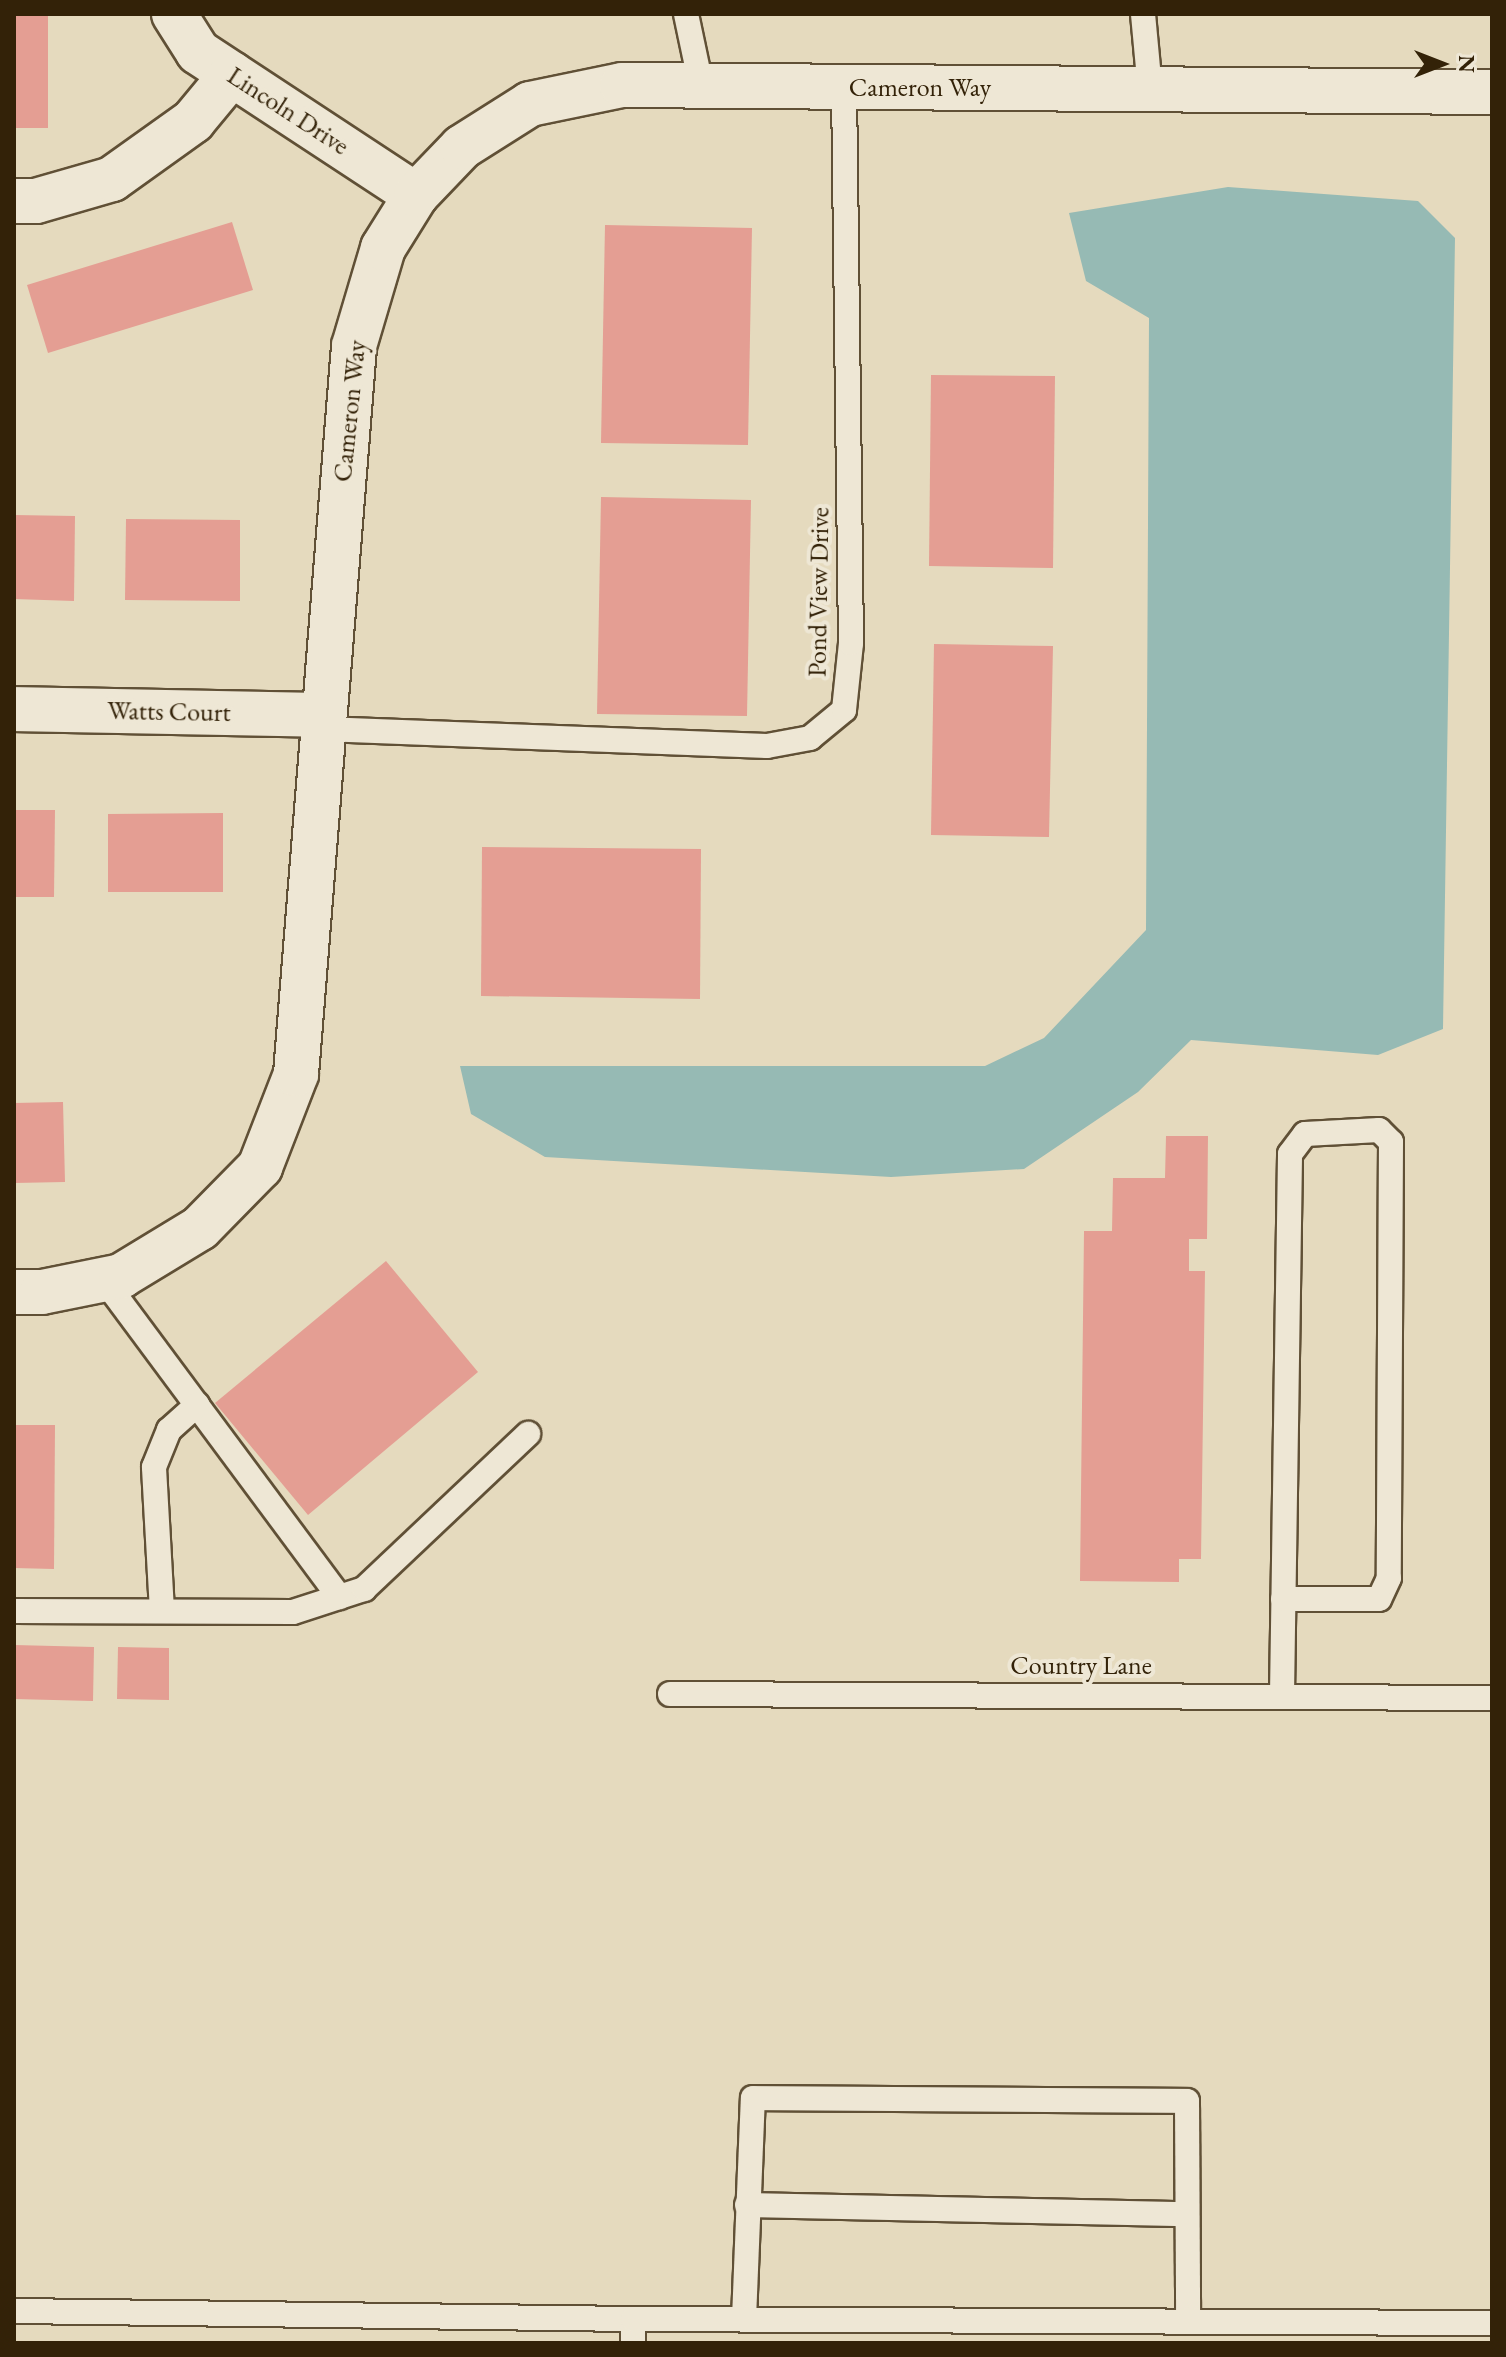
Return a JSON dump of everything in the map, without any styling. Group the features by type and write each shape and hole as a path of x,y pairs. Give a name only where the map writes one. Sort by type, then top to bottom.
{"street":[{"name":"Lincoln Drive","path":"174,14 198,52 416,195"},
{"path":"14,201 36,201 112,179 193,121 232,74"},
{"name":"Cameron Way","path":"14,1292 121,1276 200,1228 260,1167 296,1074 354,346 383,248 416,195 462,147 530,104 622,85 1492,92"},
{"name":"Watts Court","path":"14,709 324,722"}],"lane":[{"path":"686,14 701,85"},
{"path":"1143,14 1150,90"},
{"name":"Pond View Drive","path":"324,722 767,746 810,738 844,710 851,643 844,87"},
{"path":"1282,1695 1283,1599 1290,1154 1305,1134 1379,1130 1391,1142 1389,1578 1379,1599 1283,1599"},
{"path":"104,1280 339,1597"},
{"path":"162,1611 154,1467 169,1430 197,1405"},
{"path":"14,1611 293,1612 364,1589 528,1434"},
{"name":"Country Lane","path":"670,1694 1492,1698"},
{"path":"744,2319 753,2098 1187,2101 1188,2320"},
{"path":"747,2205 1187,2214"},
{"path":"14,2311 633,2331 744,2319 857,2331 1188,2320 1385,2332 1492,2323"}],"water":[{"path":"1228,187 1418,201 1455,238 1443,1029 1378,1055 1191,1040 1138,1092 1024,1169 891,1177 545,1157 471,1114 460,1066 985,1066 1044,1038 1146,930 1149,318 1086,281 1069,213"}],"building":[{"path":"14,14 48,14 48,128 14,128"},
{"path":"232,222 253,290 48,353 27,285"},
{"path":"605,225 752,228 748,445 601,443"},
{"path":"931,375 1055,376 1053,568 929,566"},
{"path":"601,497 751,500 747,716 597,714"},
{"path":"14,515 75,516 74,601 14,599"},
{"path":"126,519 240,520 240,601 125,600"},
{"path":"934,644 1053,646 1049,837 931,835"},
{"path":"14,810 55,810 54,897 14,897"},
{"path":"223,813 223,892 108,892 108,814"},
{"path":"482,847 701,849 700,999 481,996"},
{"path":"63,1102 65,1182 14,1183 14,1103"},
{"path":"1166,1136 1208,1136 1207,1239 1189,1239 1189,1271 1205,1271 1201,1559 1179,1559 1179,1582 1080,1581 1084,1231 1112,1231 1113,1178 1165,1178"},
{"path":"386,1261 478,1372 308,1515 215,1403"},
{"path":"14,1425 55,1425 54,1569 14,1568"},
{"path":"14,1645 94,1647 93,1701 14,1699"},
{"path":"118,1647 169,1648 169,1700 117,1699"}]}
